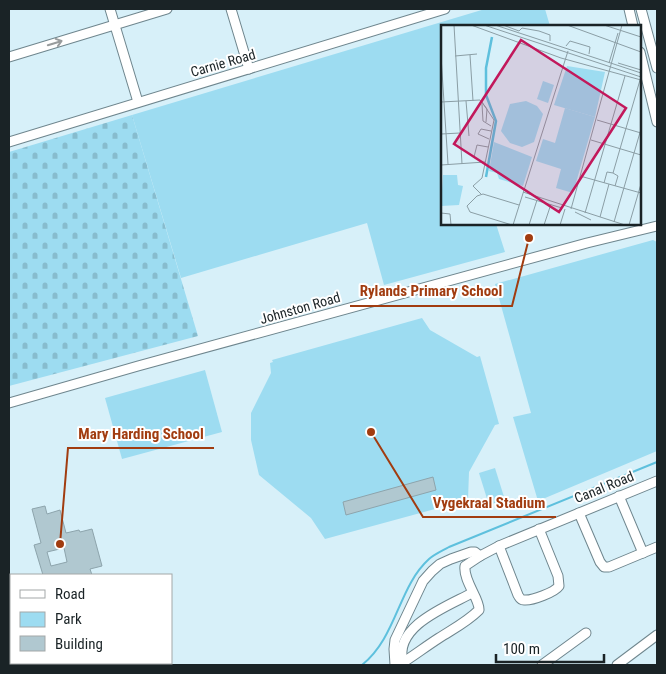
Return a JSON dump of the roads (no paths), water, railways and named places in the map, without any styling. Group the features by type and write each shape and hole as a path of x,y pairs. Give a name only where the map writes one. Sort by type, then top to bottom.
{"street":[{"path":"110,9 138,102"},
{"path":"9,57 167,9"},
{"path":"231,9 249,69"},
{"name":"Carnie Road","path":"9,142 442,9"},
{"path":"629,9 633,25"},
{"path":"641,9 657,63"},
{"path":"641,56 657,122"},
{"name":"Johnston Road","path":"9,403 587,243 657,226"},
{"name":"Canal Road","path":"480,556 499,546 657,480"},
{"path":"619,496 643,553"},
{"path":"580,513 602,566 609,566 657,547"},
{"path":"499,546 521,600 531,599 551,592 559,586 558,576 540,529"},
{"path":"475,552 480,556 465,566 465,568 479,610 465,622 399,664 394,645 395,640 426,577 440,564 457,556 475,552"},
{"path":"399,664 409,634 415,627 435,612 472,592"},
{"path":"542,665 586,633"},
{"path":"617,665 657,635"}],"waterway":[{"path":"362,665 374,654 383,641 410,583 431,557 449,547 657,462"}],"place":[{"name":"Rylands Primary School","path":"529,238"},
{"name":"Vygekraal Stadium","path":"371,432"},
{"name":"Mary Harding School","path":"60,544"}]}
